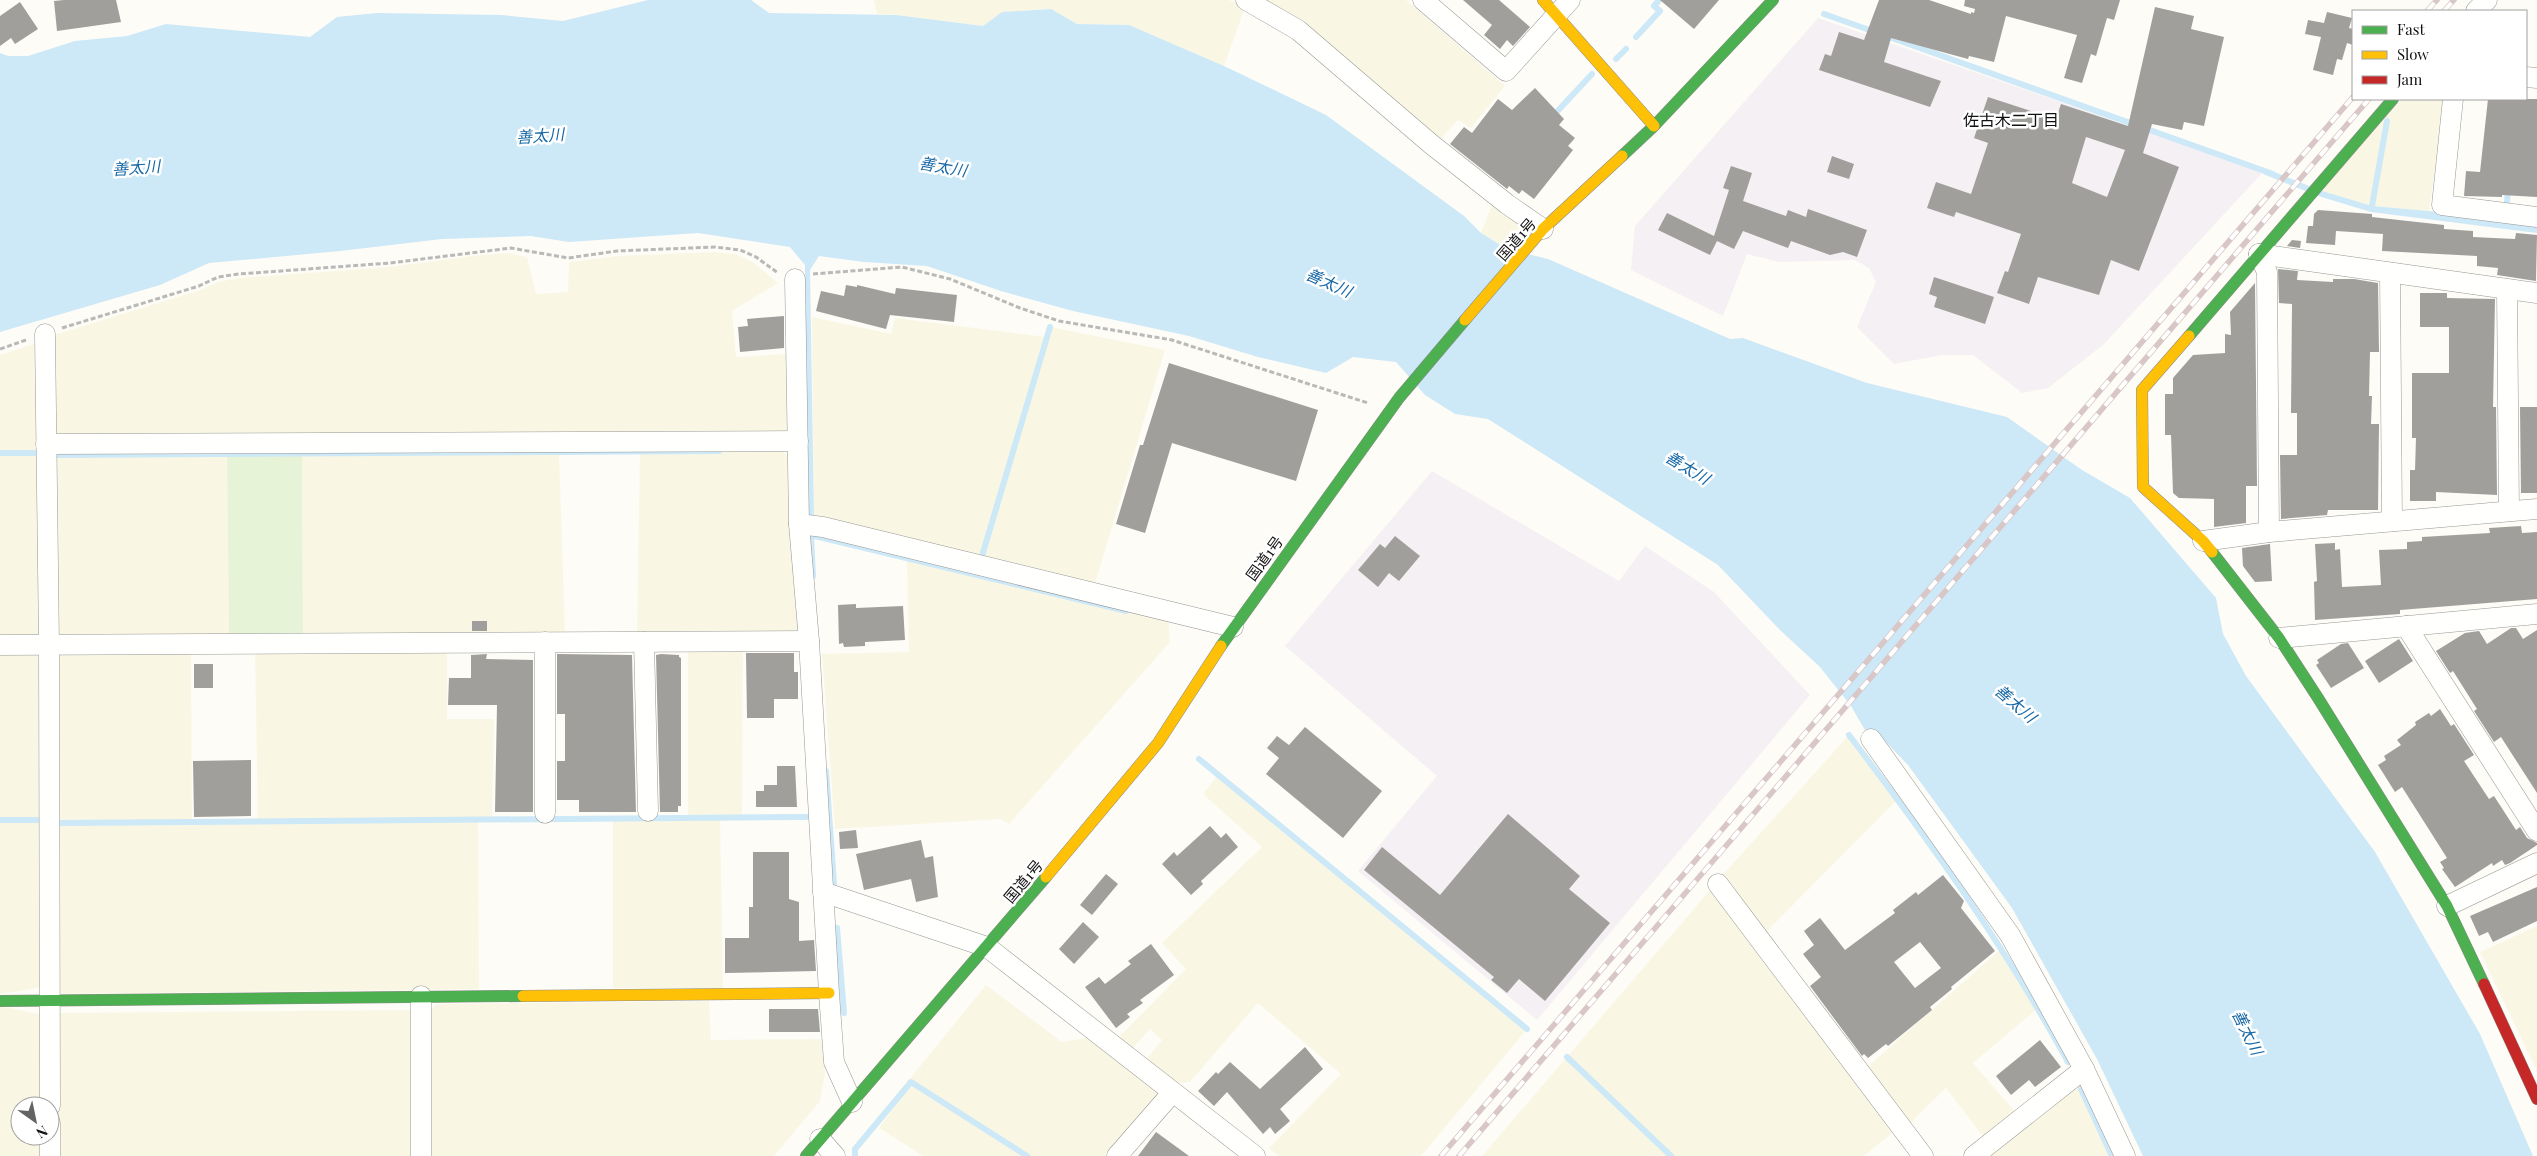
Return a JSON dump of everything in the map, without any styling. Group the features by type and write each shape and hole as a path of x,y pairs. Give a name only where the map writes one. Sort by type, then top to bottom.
{"main road":[{"path":"1542,0 1654,126"},
{"name":"国道1号","path":"806,1156 987,947 1158,743 1233,627 1399,398 1543,229 1654,126 1773,0"},
{"path":"2391,100 2142,390 2143,487 2203,541 2279,638 2407,839 2447,906 2537,1099"},
{"path":"0,1001 828,993"}],"street":[{"path":"1246,0 1298,30 1431,144 1507,204 1543,229"},
{"path":"1423,0 1506,71 1570,0"},
{"path":"2477,10 2487,0"},
{"path":"2453,100 2442,205 2537,217"},
{"path":"2259,254 2537,294"},
{"path":"2259,254 2267,272 2269,532"},
{"path":"2390,273 2392,521"},
{"path":"795,279 799,524 809,641 828,993 834,1062 852,1102"},
{"path":"2507,290 2509,512"},
{"path":"45,334 49,645 50,1096"},
{"path":"46,444 798,441"},
{"path":"2203,541 2269,532 2537,509"},
{"path":"799,524 823,527 1233,627"},
{"path":"2279,638 2537,614"},
{"path":"2406,626 2537,831"},
{"path":"0,645 809,641"},
{"path":"545,642 545,813"},
{"path":"644,642 648,811"},
{"path":"1872,739 2010,935 2084,1069 2125,1156"},
{"path":"2447,906 2537,863"},
{"path":"1718,884 1923,1156"},
{"path":"823,892 987,947 1255,1156"},
{"path":"421,996 421,1156"},
{"path":"1974,1156 2084,1069"},
{"path":"1117,1156 1172,1092"},
{"path":"820,1139 834,1156"}],"path":[{"path":"0,349 199,286 218,277 390,263 481,250 511,248 568,258 617,251 715,247 740,250 756,257 778,273 795,279"},
{"path":"817,274 902,268 950,279 1020,308 1059,321 1172,340 1391,410"}],"shaded area":[{"path":"874,0 1229,0 1245,7 1224,66 1129,25 1077,24 1050,9 1002,12 983,26 877,14"},
{"path":"1257,0 1406,0 1505,86 1471,128 1458,120 1438,141"},
{"path":"1818,18 2263,172 2104,344 2048,388 2022,393 1973,355 1942,355 1894,364 1857,327 1876,282 1869,268 1855,260 1779,262 1747,254 1723,316 1631,270 1635,226"},
{"path":"2401,100 2445,100 2429,211 2372,206 2319,190"},
{"path":"1492,205 1527,224 1507,249 1481,233"},
{"path":"716,252 736,254 754,263 778,283 732,311 736,357 788,354 794,426 784,435 60,439 51,432 54,335 200,290 218,282 239,278 389,267 508,253 527,257 536,294 568,292 569,262 618,256"},
{"path":"812,317 891,334 895,318 1046,337 1050,327 1165,350 1094,587 814,518"},
{"path":"39,342 41,631 36,637 0,637 0,355"},
{"path":"783,451 790,460 800,627 789,634 637,636 640,452"},
{"path":"559,452 565,636 303,637 302,454"},
{"path":"227,454 229,637 63,641 54,631 53,455"},
{"path":"1432,471 1619,581 1645,546 1714,592 1810,695 1537,1020 1358,871 1437,776 1285,646"},
{"path":"907,561 1127,614 1129,609 1168,618 1170,642 1009,824 1001,819 835,829 822,654 909,652"},
{"path":"743,645 742,817 720,818 723,988 613,988 613,818 688,817 688,646"},
{"path":"191,648 192,822 258,821 255,651 447,650 447,719 494,719 492,819 478,820 479,989 62,994 55,982 53,662 63,650"},
{"path":"0,651 33,651 42,661 44,987 0,994"},
{"path":"1849,735 1898,799 1766,932 1719,879"},
{"path":"1219,774 1527,1029 1421,1156 1279,1156 1269,1148 1341,1074 1258,1003 1190,1082 1176,1083 1146,1060 1162,1040 1150,1029 1133,1048 1119,1037 1186,969 1162,943 1262,847 1203,794"},
{"path":"1711,889 1892,1133 1864,1156 1482,1156"},
{"path":"2537,926 2537,1071 2480,952"},
{"path":"2001,949 2038,1008 1973,1063 2016,1113 1985,1139 1946,1088 1906,1127 1864,1070"},
{"path":"986,985 1062,1042 1087,1038 1155,1089 1158,1098 1108,1156 923,1156 879,1128 908,1088 908,1081"},
{"path":"709,1001 711,1040 825,1039 825,1073 820,1101 774,1156 426,1156 427,1012 437,1004"},
{"path":"0,1006 43,1015 43,1096 10,1096 10,1146 44,1146 44,1156 0,1156"},
{"path":"413,1010 414,1156 56,1156 56,1146 60,1146 60,1096 56,1096 55,1013"},
{"path":"2081,1089 2112,1156 1985,1156 2065,1090"}],"green space":[{"path":"227,454 302,454 303,637 229,637"}],"water":[{"name":"善太川","path":"648,0 751,0 769,13 896,15 983,26 1002,12 1051,9 1077,24 1129,25 1224,66 1326,115 1464,216 1481,233 1507,249 1548,259 1730,339 1743,338 1867,383 2007,417 2082,470 2130,498 2216,598 2223,634 2246,676 2375,852 2480,1034 2533,1156 2143,1156 2097,1059 2012,908 1908,765 1879,735 1865,730 1851,706 1820,667 1780,630 1718,565 1488,419 1455,414 1425,395 1396,362 1353,357 1326,373 1258,357 1189,336 1073,311 1001,291 927,266 864,262 819,256 810,270 814,518 808,516 805,265 790,247 698,233 569,242 531,236 442,239 209,263 160,285 0,332 0,53 8,56 28,56 75,41 127,36 166,24 310,37 337,17 377,13 501,15 563,21"},
{"path":"2267,169 2319,190 2372,206 2429,211 2537,225 2537,233 2371,212 2315,195 2263,174"}],"building":[{"path":"116,0 121,22 57,31 54,1"},
{"path":"1463,0 1499,0 1530,27 1513,46 1507,40 1500,49 1484,35 1492,25"},
{"path":"1660,0 1719,0 1694,29"},
{"path":"1879,0 1929,0 1971,14 1971,12 1974,13 1975,9 1964,6 1965,0 2120,0 2114,20 2107,18 2096,56 2091,54 2082,83 2064,78 2077,35 2006,16 1994,62 1969,56 1968,59 1891,38 1884,62 1941,81 1930,107 1819,70 1825,54 1831,56 1839,32 1864,40"},
{"path":"20,2 38,29 15,44 11,38 0,46 0,16"},
{"path":"2155,7 2194,16 2191,29 2224,37 2204,126 2184,122 2182,130 2152,124 2143,153 2179,167 2139,271 2111,260 2099,295 2038,277 2029,304 1997,293 2005,271 2008,272 2021,234 1956,212 1954,217 1927,208 1936,182 1971,194 1988,143 1974,138 1988,97 2056,119 2061,104 2128,126","holes":["2086,137 2125,150 2107,197 2072,183"]},
{"path":"2327,12 2352,18 2349,28 2352,29 2352,45 2347,43 2342,60 2337,59 2333,75 2313,70 2321,37 2305,34 2308,20 2324,23"},
{"path":"1535,88 1564,119 1559,125 1575,138 1568,146 1573,150 1534,199 1522,190 1519,194 1509,186 1507,189 1450,144 1464,127 1472,133 1498,99 1512,110"},
{"path":"2537,99 2537,197 2502,195 2502,197 2464,196 2466,171 2480,172 2488,100"},
{"path":"1832,156 1854,164 1849,179 1827,172"},
{"path":"1731,166 1752,173 1743,201 1786,216 1788,210 1806,217 1808,209 1867,230 1857,257 1843,252 1830,255 1791,241 1788,248 1743,231 1734,249 1717,241 1710,255 1658,230 1667,213 1714,236 1729,190 1723,188"},
{"path":"2318,210 2372,214 2372,217 2444,225 2444,229 2473,231 2473,237 2515,239 2516,233 2537,235 2536,281 2497,275 2498,268 2477,266 2477,256 2382,251 2383,234 2336,231 2335,245 2306,243 2308,226 2313,226 2314,214"},
{"path":"2292,240 2301,241 2300,248 2287,246"},
{"path":"2278,269 2298,271 2297,280 2333,282 2333,279 2354,279 2378,283 2379,352 2370,352 2369,396 2372,396 2371,424 2379,424 2378,510 2328,510 2327,515 2281,519 2280,455 2297,455 2297,413 2291,413 2292,304 2279,303"},
{"path":"1934,277 1994,297 1985,324 1934,307 1937,297 1929,294"},
{"path":"2255,283 2257,486 2246,486 2246,523 2214,527 2214,499 2179,498 2173,493 2171,435 2165,435 2165,394 2173,394 2173,378 2193,355 2225,353 2225,334 2231,335 2230,312"},
{"path":"846,285 857,287 857,285 895,294 896,288 957,295 954,322 890,315 886,329 816,311 821,291 844,296"},
{"path":"2420,293 2447,293 2447,298 2495,299 2493,407 2496,407 2497,495 2436,492 2436,501 2410,501 2410,470 2415,470 2416,438 2412,438 2412,373 2449,373 2449,327 2420,327"},
{"path":"784,316 784,348 740,352 738,327 748,326 747,319"},
{"path":"1169,363 1318,410 1296,481 1172,443 1145,533 1116,524 1140,445 1143,445"},
{"path":"2520,407 2537,407 2537,493 2521,493"},
{"path":"2521,526 2522,533 2537,532 2537,599 2400,610 2400,614 2315,620 2314,582 2317,581 2315,544 2335,543 2335,550 2340,549 2342,587 2381,585 2379,550 2407,549 2407,542 2422,541 2422,537 2490,533 2489,528"},
{"path":"1395,536 1420,556 1399,581 1389,573 1378,587 1358,570 1380,544 1385,548"},
{"path":"2270,544 2272,581 2255,582 2243,566 2242,548"},
{"path":"856,604 856,608 903,606 905,640 865,642 865,646 844,647 843,643 839,644 838,605"},
{"path":"472,621 487,621 487,631 472,631"},
{"path":"2511,628 2516,628 2523,639 2537,630 2537,793 2501,737 2494,742 2474,711 2477,709 2453,671 2450,673 2436,651 2465,633 2479,631 2487,644"},
{"path":"2399,639 2413,661 2379,683 2365,661"},
{"path":"2348,643 2364,668 2331,688 2316,665 2319,663 2317,660 2341,644"},
{"path":"746,653 794,653 794,672 798,672 798,699 774,699 774,718 747,718"},
{"path":"487,654 486,659 533,660 533,812 495,812 497,705 448,705 449,678 471,678 471,655"},
{"path":"557,654 632,655 636,812 579,812 579,800 557,800 557,761 565,761 565,714 557,714"},
{"path":"656,655 679,655 681,658 681,806 678,806 678,812 660,812"},
{"path":"194,664 213,664 213,688 194,688"},
{"path":"2440,709 2451,726 2454,724 2474,755 2464,761 2489,799 2494,796 2516,830 2520,827 2527,838 2537,843 2537,845 2510,863 2505,865 2502,860 2493,866 2492,863 2455,887 2442,869 2444,868 2440,862 2447,858 2402,787 2395,792 2378,765 2386,760 2384,756 2401,745 2397,740 2416,725 2415,722 2429,713 2431,716"},
{"path":"1305,727 1382,791 1343,838 1266,774 1279,758 1267,748 1277,736 1289,745"},
{"path":"251,760 251,816 194,817 193,761"},
{"path":"777,766 795,766 797,807 756,807 756,791 764,791 764,785 777,785"},
{"path":"1508,814 1580,876 1569,889 1610,923 1545,1001 1519,979 1507,993 1491,980 1494,977 1364,870 1382,847 1440,895"},
{"path":"1210,826 1221,838 1226,833 1238,847 1201,881 1203,884 1191,895 1162,864 1174,852 1177,856"},
{"path":"856,830 858,848 840,849 839,832"},
{"path":"921,840 925,858 933,856 938,897 916,902 911,879 864,890 856,854"},
{"path":"753,852 789,852 789,899 799,902 799,941 814,940 816,971 725,973 725,938 749,938 749,907 753,907"},
{"path":"1106,874 1118,884 1092,915 1080,905"},
{"path":"1943,875 1964,901 1961,908 1995,951 1951,987 1952,989 1930,1007 1932,1010 1888,1046 1886,1044 1868,1058 1864,1054 1862,1056 1810,986 1821,977 1803,954 1814,945 1804,931 1820,918 1845,950 1895,913 1893,910 1916,892 1918,895","holes":["1920,942 1941,968 1915,988 1894,962"]},
{"path":"2537,887 2537,921 2493,942 2488,932 2479,936 2470,916"},
{"path":"1083,922 1099,937 1074,964 1059,949"},
{"path":"1151,944 1174,975 1140,1000 1143,1003 1127,1014 1130,1017 1116,1028 1085,987 1099,977 1105,984 1131,964 1128,961"},
{"path":"769,1009 818,1009 820,1032 769,1032"},
{"path":"2040,1040 2061,1067 2035,1087 2029,1080 2011,1095 1996,1076"},
{"path":"1305,1047 1323,1069 1280,1109 1290,1121 1275,1134 1270,1127 1263,1134 1227,1092 1214,1106 1198,1091 1216,1072 1218,1074 1230,1062 1260,1089"},
{"path":"1156,1132 1189,1156 1138,1156"}],"waterway":[{"path":"1636,37 1660,11 1654,6 1659,0"},
{"path":"1824,14 1875,32"},
{"path":"1889,37 2273,174"},
{"path":"1616,59 1626,49"},
{"path":"1552,117 1592,74"},
{"path":"2372,206 2387,121"},
{"path":"2507,203 2508,187"},
{"path":"982,556 1050,327"},
{"path":"53,455 719,451"},
{"path":"0,453 39,453"},
{"path":"813,576 811,537 815,536 1126,611"},
{"path":"1849,735 1965,894 2044,1019 2068,1062"},
{"path":"1199,759 1527,1029"},
{"path":"826,771 834,884"},
{"path":"58,823 806,817"},
{"path":"0,820 37,820"},
{"path":"837,928 844,1013"},
{"path":"1567,1057 1671,1156"},
{"path":"855,1156 855,1149 911,1082 1027,1156"},
{"path":"2081,1089 2112,1156"}],"railway":[{"path":"2428,10 2437,0"},
{"path":"2445,10 2454,0"},
{"path":"1441,1156 2352,98"},
{"path":"1459,1156 2368,100"}],"traffic: fast":[{"path":"1622,156 1654,126 1773,0"},
{"path":"2189,336 2392,100"},
{"path":"1221,646 1399,398 1465,320"},
{"path":"2212,552 2279,638 2318,698 2447,906 2484,984"},
{"path":"806,1156 1046,877"},
{"path":"0,1001 523,996"}],"traffic: slow":[{"path":"1543,0 1654,126"},
{"path":"1465,320 1543,229 1622,156"},
{"path":"2189,336 2142,390 2143,487 2203,541 2212,552"},
{"path":"1046,877 1158,743 1221,646"},
{"path":"523,996 829,993"}],"traffic: jam":[{"path":"2484,984 2537,1099"}],"district":[{"name":"佐古木二丁目","path":"2011,119"}]}
